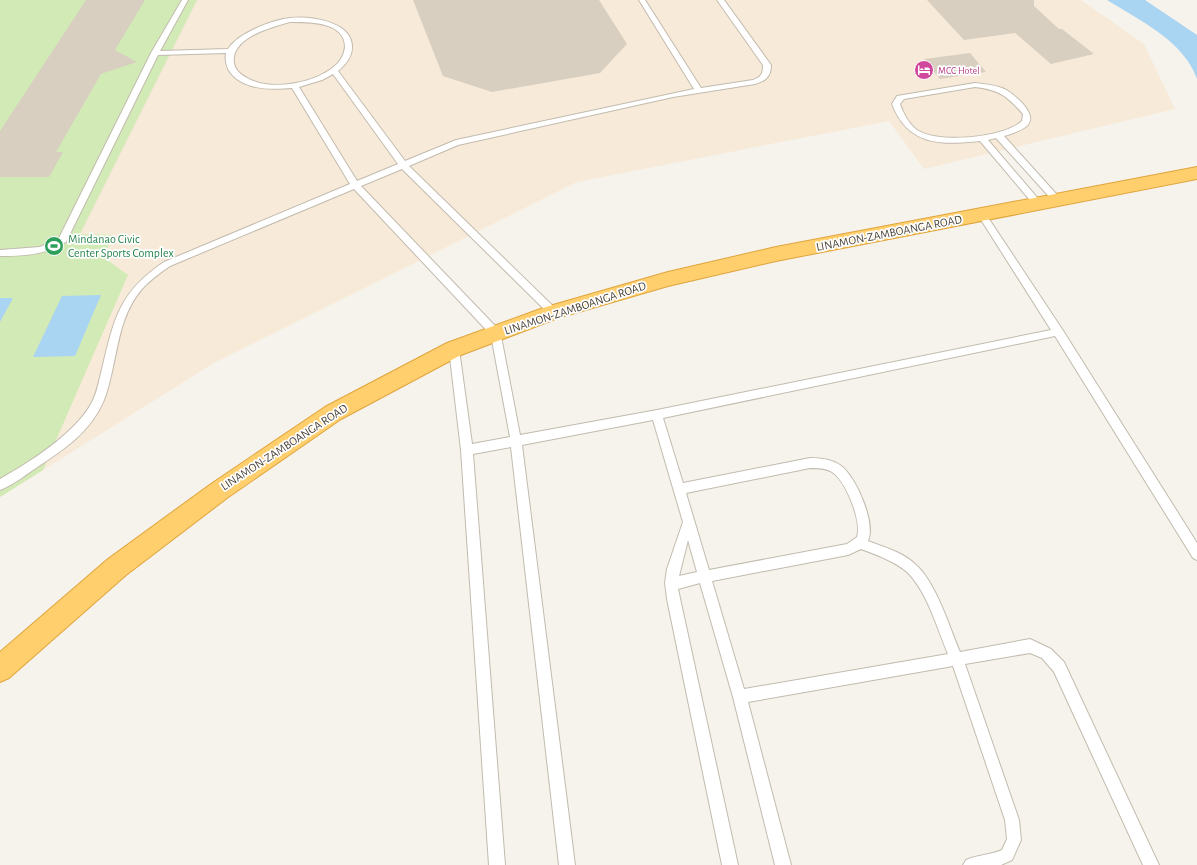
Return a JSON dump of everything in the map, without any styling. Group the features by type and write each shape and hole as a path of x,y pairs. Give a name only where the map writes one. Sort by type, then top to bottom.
{"highway":[{"name":"LINAMON-ZAMBOANGA ROAD","path":"0,669 116,567 219,491 333,413 454,349 553,312 668,279 776,254 1189,175"}],"lane":[{"path":"0,253 34,252 52,248 63,240 155,53 185,0"},
{"path":"642,0 698,90"},
{"path":"0,485 67,440 84,424 95,408 101,393 125,305 136,288 150,274 167,264 456,143 698,90 755,82 762,79 767,73 767,65 720,0"},
{"path":"302,20 326,23 339,29 347,38 349,48 345,59 334,70 309,82 275,87 257,85 242,80 233,72 229,62 231,51 240,40 253,31 270,24 302,20"},
{"path":"155,53 231,51"},
{"path":"334,70 404,166 553,312"},
{"path":"294,85 356,186 496,334 516,440 567,865"},
{"path":"975,85 1003,89 1009,92 1027,114 1027,120 1022,126 998,135 953,140 938,140 923,136 915,132 899,111 896,104 900,98 904,96 975,85"},
{"path":"998,135 1047,201"},
{"path":"981,138 1047,201"},
{"path":"982,215 1058,332 1197,554"},
{"path":"467,450 656,415 1058,332"},
{"path":"454,349 467,450 496,865"},
{"path":"656,415 740,697 783,865"},
{"path":"671,584 848,549 860,543 864,535 864,522 848,481 838,470 823,464 810,463 678,489"},
{"path":"688,523 673,568 671,584 730,865"},
{"path":"860,543 893,556 911,568 925,584 957,660 1012,820 1014,840 1007,855 992,861 971,865"},
{"path":"740,697 1030,646 1044,650 1052,657 1059,667 1151,865"}],"shaded area":[{"path":"0,0 1081,0 1144,44 1175,109 924,169 889,121 577,182 214,363 0,497"}],"green space":[{"name":"Mindanao Civic Center Sports Complex","path":"0,0 197,0 80,234 114,235 103,257 128,275 43,470 0,497"}],"water":[{"path":"1107,0 1145,0 1197,35 1197,79 1191,66 1182,53 1171,43 1146,24"},
{"path":"101,295 75,356 33,357 62,296"},
{"path":"0,298 13,298 0,322"}],"building":[{"path":"86,0 145,0 115,50 137,62 101,74 56,152 63,152 49,177 0,177 0,131"},
{"path":"413,0 599,0 627,44 600,73 492,92 443,76"},
{"path":"927,0 1034,0 1034,6 1059,29 1062,29 1094,54 1051,64 1015,33 964,40"},
{"path":"970,53 986,72 940,79 924,59"}],"place":[{"name":"MCC Hotel","path":"924,70"},
{"name":"Mindanao Civic Center Sports Complex","path":"54,246"}]}
